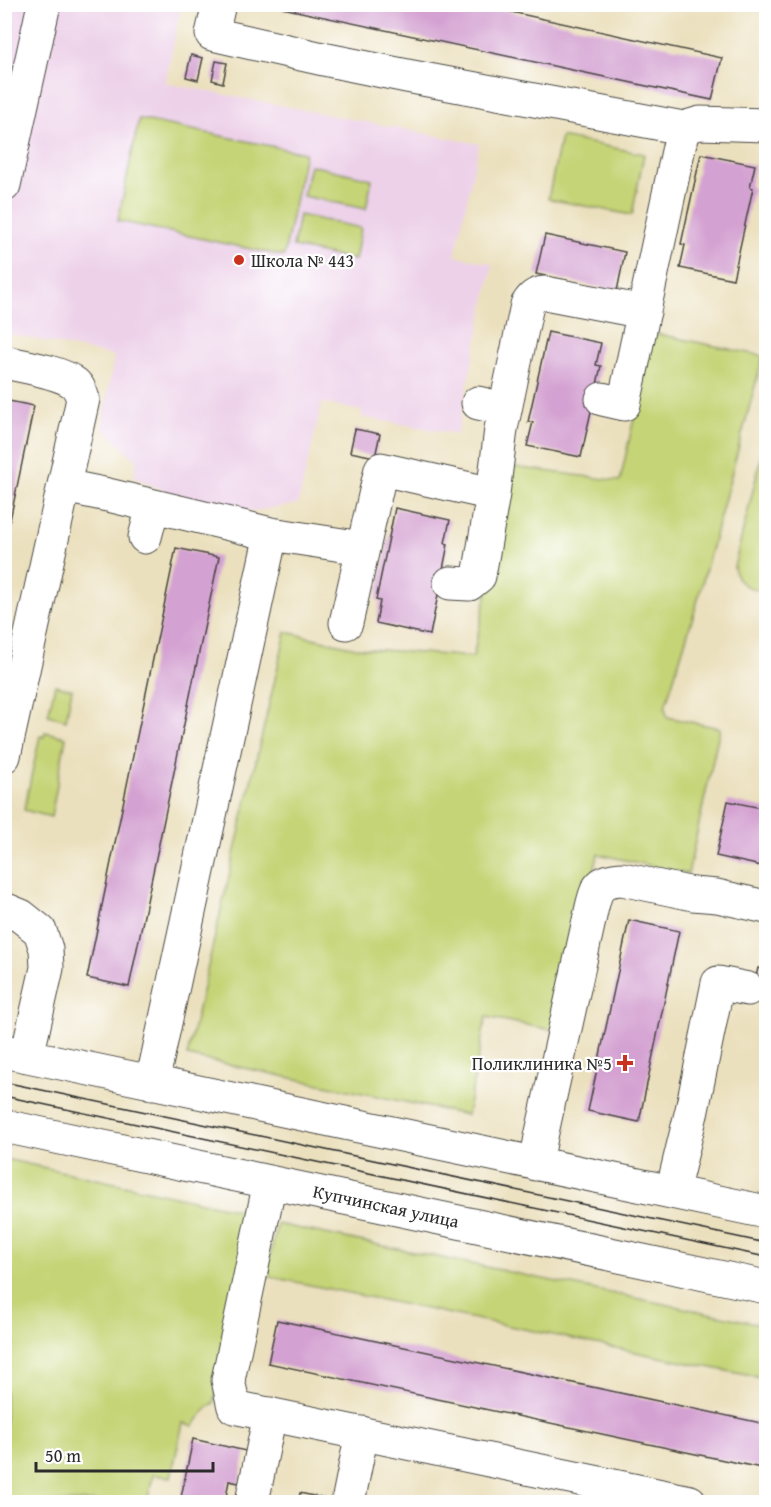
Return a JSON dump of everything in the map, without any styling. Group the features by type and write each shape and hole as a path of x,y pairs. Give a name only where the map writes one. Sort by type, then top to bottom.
{"street":[{"path":"4,184 18,54 44,4"},
{"path":"219,4 212,34 248,54 406,76 683,128 700,123 766,125"},
{"path":"602,399 624,404 683,128"},
{"path":"450,583 469,584 479,576 501,429 491,406 531,299 537,293 545,293 644,312"},
{"path":"4,362 59,375 74,382 83,399 4,756"},
{"path":"346,623 381,469 493,494"},
{"path":"64,486 110,486 149,522 210,519 271,534 362,548"},
{"path":"152,1083 271,534"},
{"path":"536,1164 592,907 596,891 602,883 610,879 622,879 766,907"},
{"path":"4,909 21,916 40,932 46,949 47,968 16,1054 766,1212"},
{"path":"672,1192 692,1110 718,983 748,989"},
{"name":"Купчинская улица","path":"4,1126 766,1287"},
{"path":"270,1182 228,1380 234,1407 690,1503"},
{"path":"252,1503 270,1414"},
{"path":"348,1503 362,1433"}],"shaded area":[{"name":"Школа № 443","path":"167,4 181,7 165,83 479,144 455,256 493,264 457,434 362,417 362,411 322,403 298,504 253,511 170,494 134,477 137,461 102,427 114,356 5,333 5,5"}],"green space":[{"path":"139,119 305,153 284,256 118,221"},
{"path":"561,137 644,154 632,215 548,199"},
{"path":"310,165 372,179 366,209 303,196"},
{"path":"299,215 361,228 355,260 293,247"},
{"path":"653,333 763,356 695,610 665,707 667,717 720,728 688,874 598,854 557,1031 486,1017 467,1115 187,1056 286,632 356,648 473,657 514,467 620,481"},
{"path":"766,438 766,592 741,583 734,567"},
{"path":"55,685 72,689 66,720 48,715"},
{"path":"45,732 66,737 51,817 24,810 40,736 44,737"},
{"path":"5,1159 252,1213 214,1404 207,1408 193,1426 183,1423 171,1477 153,1475 147,1502 5,1502"},
{"path":"277,1224 766,1325 766,1379 266,1276"}],"building":[{"path":"283,4 475,4 722,58 712,100 282,8"},
{"path":"191,55 203,58 198,80 186,77"},
{"path":"216,61 227,63 223,83 212,80"},
{"path":"701,154 755,165 750,187 753,188 733,279 680,268 685,245 681,244"},
{"path":"545,235 625,252 617,291 536,274"},
{"path":"548,332 601,343 596,365 601,366 581,457 527,446 533,422 528,422"},
{"path":"4,400 34,406 6,539 4,539"},
{"path":"355,429 380,434 375,457 350,452"},
{"path":"395,508 450,520 445,543 448,544 430,635 376,623 380,601 376,600"},
{"path":"176,548 219,557 129,987 87,978"},
{"path":"728,801 766,809 766,867 716,856"},
{"name":"Поликлиника №5","path":"629,920 679,931 639,1122 588,1111"},
{"path":"758,968 766,970 766,996 752,993"},
{"path":"277,1320 766,1424 766,1469 268,1363"},
{"path":"193,1439 246,1451 239,1483 229,1481 225,1502 180,1502"},
{"path":"300,1493 327,1499 326,1502 298,1502"}],"tram line":[{"path":"4,1082 766,1243"},
{"path":"4,1096 766,1257"}],"place":[{"name":"Школа № 443","path":"239,260"},
{"name":"Поликлиника №5","path":"625,1063"}]}
